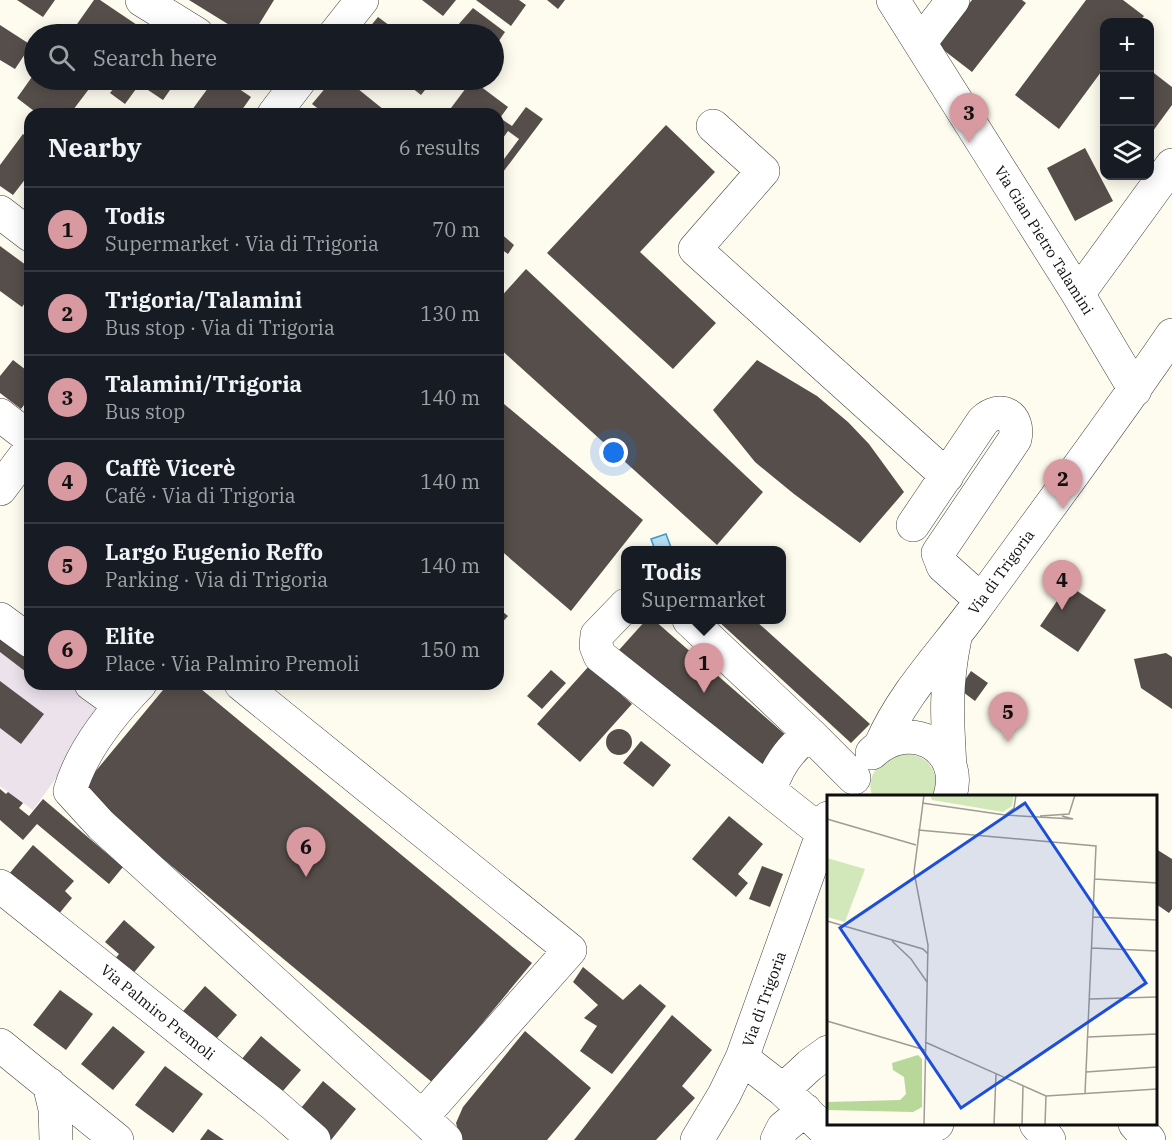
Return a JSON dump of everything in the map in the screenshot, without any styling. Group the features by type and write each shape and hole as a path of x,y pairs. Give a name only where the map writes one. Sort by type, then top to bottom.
{"street":[{"path":"142,0 181,24"},
{"path":"343,24 362,0"},
{"name":"Via Gian Pietro Talamini","path":"893,0 1078,294 1135,390"},
{"path":"920,43 952,0"},
{"path":"713,126 763,171 695,249 947,476"},
{"path":"1078,294 1172,165"},
{"path":"0,212 24,230"},
{"name":"Via di Trigoria","path":"861,776 919,680 957,634 1097,439 1135,390 1167,356"},
{"path":"913,525 990,415 1003,412 1010,417 1015,424 1015,439 938,553 944,566 981,600"},
{"path":"0,415 24,433"},
{"path":"0,489 24,457"},
{"path":"621,610 597,634 596,646 600,656 824,835"},
{"path":"0,619 24,636"},
{"path":"693,624 810,734 861,776 894,738 907,736 921,738 933,744 944,754 950,788"},
{"name":"Via di Trigoria","path":"950,788 946,698 957,634"},
{"path":"114,690 130,694 76,770 70,791 110,833 446,1140"},
{"path":"248,690 570,950 422,1117"},
{"path":"770,790 775,774 798,742 810,734"},
{"name":"Via di Trigoria","path":"697,1140 724,1095 742,1058 824,835"},
{"name":"Via Palmiro Premoli","path":"0,886 274,1105 314,1140"},
{"path":"0,1045 117,1140"},
{"path":"777,1140 810,1065 827,1053"},
{"path":"742,1058 837,1138"},
{"path":"49,1084 55,1109 56,1140"},
{"path":"863,1140 919,1134 935,1125"},
{"path":"1037,1125 1049,1140"},
{"path":"1136,1125 1149,1140"}],"shaded area":[{"path":"0,633 24,651 24,690 79,690 106,709 33,810 0,786"}],"green space":[{"path":"902,753 920,757 926,761 934,772 938,795 872,795 870,787 873,774 888,760"}],"water":[{"path":"666,534 670,546 654,546 651,539"}],"building":[{"path":"17,0 55,0 43,17"},
{"path":"94,0 100,0 136,24 77,24"},
{"path":"189,0 274,0 259,24 228,24"},
{"path":"422,0 456,0 443,16"},
{"path":"476,0 519,0 526,5 511,26"},
{"path":"547,0 565,0 558,9"},
{"path":"972,0 1022,0 1026,3 972,72 937,45"},
{"path":"1086,0 1123,0 1144,16 1142,18 1100,18 1100,73 1059,129 1015,95"},
{"path":"473,8 494,24 459,24"},
{"path":"378,17 387,24 372,24"},
{"path":"0,25 24,40 24,56 15,69 0,60"},
{"path":"1154,73 1172,87 1172,105 1154,130"},
{"path":"24,88 24,90 88,90 75,108 30,108 17,98"},
{"path":"112,90 135,90 125,104 110,93"},
{"path":"148,90 170,90 163,100"},
{"path":"207,90 241,90 251,97 243,108 193,108"},
{"path":"324,90 359,90 382,108 317,108 312,104"},
{"path":"415,90 425,90 421,95"},
{"path":"464,90 485,90 508,107 504,112 504,108 451,108"},
{"path":"526,107 543,119 504,171 504,159 519,139 508,131 504,137 504,121 512,126"},
{"path":"666,125 715,172 640,252 716,323 673,369 547,253"},
{"path":"24,135 24,181 13,195 0,186 0,165"},
{"path":"1085,148 1113,201 1075,221 1047,168"},
{"path":"504,236 514,245 508,254 504,251"},
{"path":"0,246 24,264 24,304 22,307 0,291"},
{"path":"526,269 763,492 717,545 504,352 504,293"},
{"path":"13,360 24,368 24,405 21,409 0,393 0,376"},
{"path":"757,360 817,396 848,422 869,444 904,492 860,543 755,462 713,410"},
{"path":"504,404 643,520 571,611 504,553"},
{"path":"1068,585 1106,610 1078,652 1040,626"},
{"path":"642,624 659,624 788,737 760,770 619,650"},
{"path":"721,624 759,624 870,724 851,743"},
{"path":"0,633 24,651 24,670 0,652"},
{"path":"1166,653 1172,657 1172,709 1141,688 1134,659"},
{"path":"589,666 632,704 580,762 537,724"},
{"path":"551,670 566,683 542,709 527,696"},
{"path":"971,671 988,683 975,701 959,689"},
{"path":"0,681 44,714 21,744 0,728"},
{"path":"163,690 202,690 532,963 433,1083 80,790"},
{"path":"619,729 628,733 632,742 628,751 619,755 610,751 606,742 610,733"},
{"path":"641,741 671,765 653,787 623,763"},
{"path":"0,789 23,803 19,808 29,816 43,799 123,867 109,884 37,824 23,840 0,820"},
{"path":"729,816 763,844 738,874 748,883 736,897 692,859"},
{"path":"33,845 74,881 65,891 72,898 58,915 9,874"},
{"path":"1157,850 1172,859 1172,909 1169,913 1157,905"},
{"path":"762,866 783,874 770,907 749,899"},
{"path":"124,920 155,947 131,976 113,961 119,954 105,942"},
{"path":"583,967 623,1000 640,984 666,1006 612,1074 580,1051 597,1026 584,1018 598,1005 573,982"},
{"path":"205,986 237,1015 210,1046 177,1018"},
{"path":"60,990 93,1014 66,1050 33,1025"},
{"path":"672,1015 712,1050 682,1086 695,1098 656,1140 574,1140"},
{"path":"113,1026 145,1052 113,1090 81,1064"},
{"path":"525,1031 591,1088 547,1140 461,1140 456,1123 463,1107"},
{"path":"261,1036 301,1070 276,1099 236,1066"},
{"path":"165,1066 203,1094 173,1133 135,1105"},
{"path":"323,1081 356,1109 331,1140 297,1113"},
{"path":"208,1129 224,1140 200,1140"}],"place":[{"name":"Talamini/Trigoria","path":"969,143"},
{"name":"Trigoria/Talamini","path":"1063,509"},
{"name":"Caffè Vicerè","path":"1062,610"},
{"name":"Todis","path":"704,693"},
{"name":"Largo Eugenio Reffo","path":"1008,742"},
{"name":"Elite","path":"306,877"}]}
